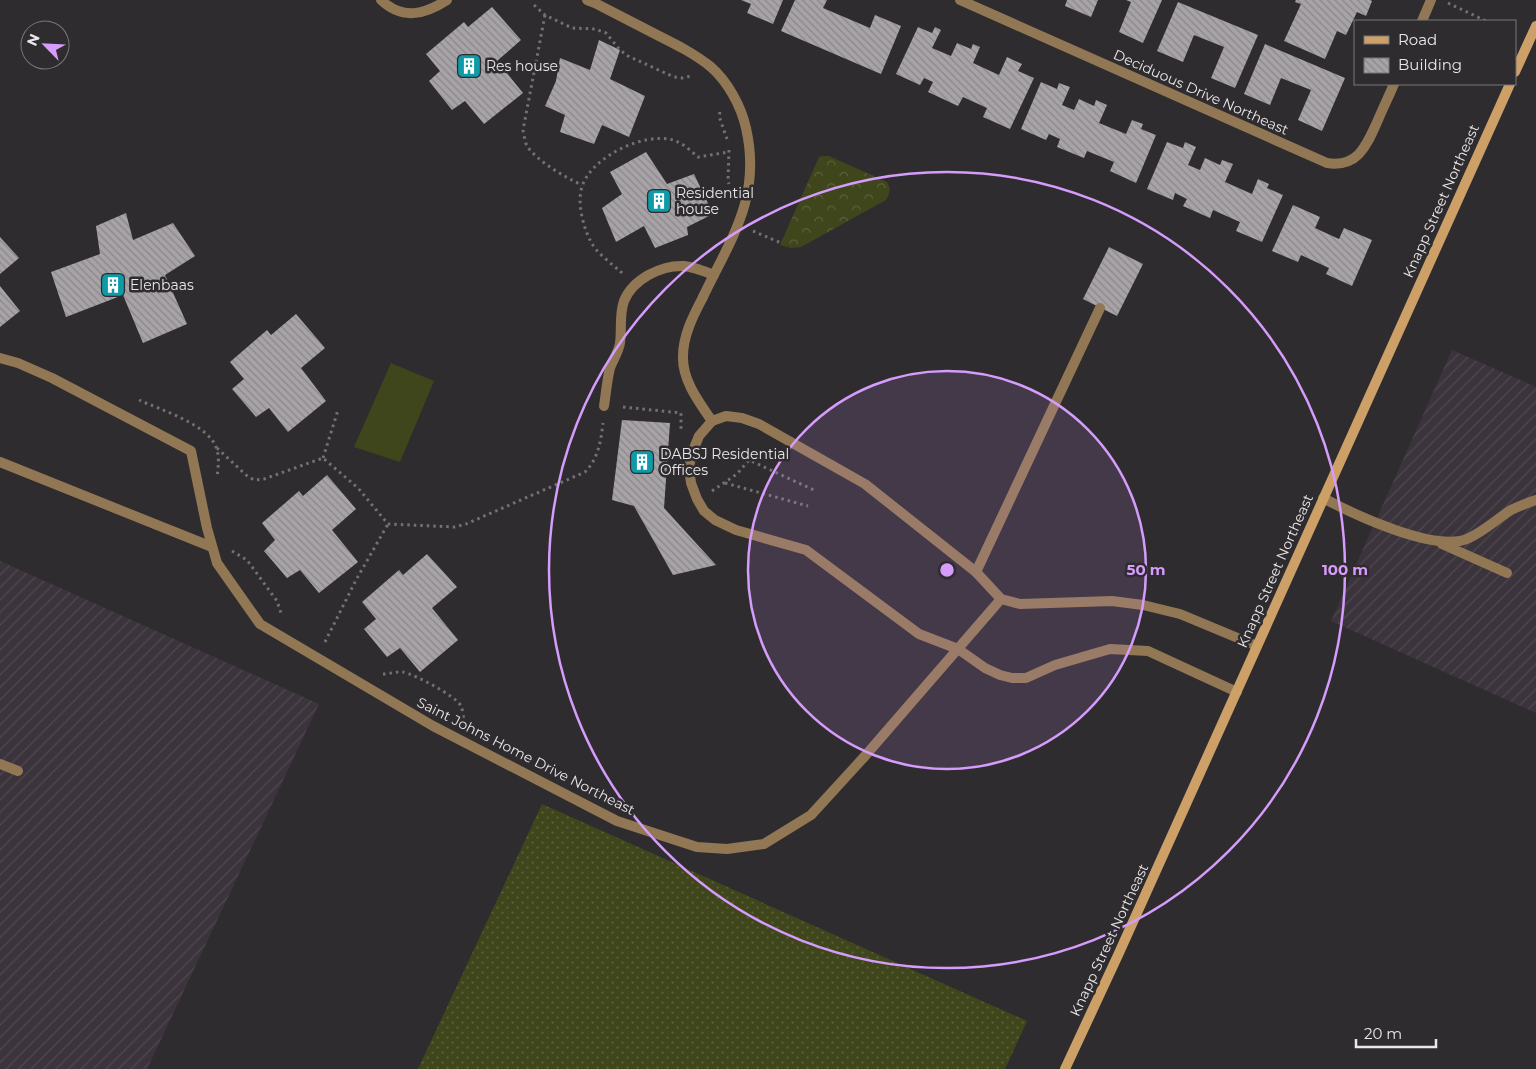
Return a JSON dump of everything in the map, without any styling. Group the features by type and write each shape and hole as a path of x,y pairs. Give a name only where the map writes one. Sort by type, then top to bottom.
{"main road":[{"path":"1516,70 1536,26"},
{"name":"Knapp Street Northeast","path":"1065,1069 1120,953 1510,85"}],"street":[{"path":"381,0 389,8 404,13 422,13 447,0"},
{"path":"587,0 690,52 712,68 728,87 742,113 749,141 751,167 748,194 739,225 696,311 685,339 683,356 685,372 696,398 712,420"},
{"name":"Deciduous Drive Northeast","path":"960,0 1328,163 1342,164 1350,161 1363,150 1394,85"},
{"path":"1422,20 1431,0"},
{"path":"604,406 610,370 620,344 620,316 625,300 634,286 647,276 664,269 683,266 714,275"},
{"path":"976,572 1100,308"},
{"name":"Saint Johns Home Drive Northeast","path":"0,358 18,363 52,378 191,451 217,563 260,624 433,726 617,821 696,847 727,849 764,844 812,816 1000,600"},
{"path":"1237,692 1148,651 1110,649 1055,666 1026,678 1012,678 985,668 958,649 919,634 806,550 736,530 710,516 704,511 697,499 691,483 689,467 699,436 712,420 726,416 742,418 759,424 865,484 976,572 1000,600 1020,604 1112,601 1143,604 1180,614 1257,646"},
{"path":"0,462 212,547"},
{"path":"1323,498 1377,524 1436,541 1507,573"},
{"path":"1436,541 1449,542 1468,539 1512,509 1536,500"},
{"path":"0,764 18,771"}],"path":[{"path":"1445,2 1484,20"},
{"path":"534,4 545,15 572,28 595,29 606,33 620,50 628,56 674,76 682,78 690,75 698,77"},
{"path":"545,15 523,130 527,145 538,156 566,178 582,185"},
{"path":"721,107 720,116 726,132 729,152 728,181 731,189"},
{"path":"634,286 591,242 583,224 581,206 582,185 593,168 608,156 626,146 645,139 674,140 688,148 698,157 729,152"},
{"path":"739,225 781,243"},
{"path":"133,397 202,429 212,438 217,448 219,461 216,485"},
{"path":"323,458 358,488 388,524 455,527 466,524 585,472 592,466 599,448 602,436 604,406 681,413"},
{"path":"323,458 338,410"},
{"path":"217,448 254,480 264,480 323,458"},
{"path":"697,499 725,483 737,474 749,460 816,491"},
{"path":"725,483 808,506"},
{"path":"317,641 324,645 356,580 388,524"},
{"path":"227,546 247,560 277,601 287,624"},
{"path":"374,670 383,674 392,674 400,671 409,674 451,697 460,705 469,744"}],"shaded area":[{"path":"1452,350 1536,387 1536,713 1331,621"},
{"path":"0,561 319,704 147,1069 0,1069"}],"green space":[{"path":"829,156 887,182 889,193 887,198 801,247 791,248 780,245 819,157"},
{"path":"391,363 434,381 400,462 354,447"},
{"path":"542,804 1027,1021 1005,1069 418,1069"}],"building":[{"path":"741,0 783,0 773,24 747,13 751,4"},
{"path":"795,0 827,0 823,8 870,28 875,15 901,26 881,74 781,31"},
{"path":"1067,0 1098,0 1091,17 1065,6"},
{"path":"1126,0 1162,0 1143,43 1119,32 1131,2"},
{"path":"1296,0 1372,1 1366,16 1357,12 1346,35 1337,31 1325,59 1284,41 1301,4 1295,2"},
{"path":"1178,2 1258,35 1235,88 1211,78 1224,47 1194,35 1183,62 1157,51"},
{"name":"Res house","path":"492,7 521,40 497,61 523,93 484,124 465,101 452,110 429,81 440,71 426,54 464,22 468,27"},
{"path":"918,27 932,33 935,27 941,30 932,48 951,56 957,43 971,49 973,44 980,47 973,63 999,75 1007,57 1022,64 1018,71 1034,78 1010,129 983,117 987,108 963,97 958,106 928,92 933,82 924,78 920,85 896,74"},
{"path":"599,40 620,50 610,79 645,96 629,137 602,125 594,144 560,132 565,115 545,106 556,81 560,58 590,70"},
{"path":"1265,44 1345,78 1322,131 1298,120 1311,90 1281,78 1270,105 1244,94"},
{"path":"1041,82 1057,89 1059,83 1070,87 1062,105 1074,110 1079,99 1094,106 1096,100 1107,105 1099,123 1126,134 1132,120 1143,124 1141,129 1156,135 1136,183 1110,171 1114,162 1087,151 1084,158 1057,147 1060,139 1049,134 1046,140 1021,129"},
{"path":"1167,142 1183,148 1185,142 1196,147 1188,165 1200,170 1205,158 1220,165 1222,160 1233,164 1225,182 1252,194 1258,179 1269,184 1267,188 1283,195 1262,242 1236,231 1240,222 1213,210 1210,218 1183,206 1187,199 1175,193 1173,200 1147,189"},
{"name":"Residential house","path":"646,152 667,184 694,174 713,214 687,227 688,235 655,248 644,226 616,242 602,208 622,194 610,172"},
{"path":"1293,205 1320,217 1315,228 1339,239 1344,228 1372,240 1352,286 1326,274 1329,268 1301,255 1298,262 1272,251"},
{"name":"Elenbaas","path":"126,213 133,240 173,223 195,256 165,275 187,324 143,343 123,295 66,317 51,272 100,254 96,226"},
{"path":"0,237 19,258 0,274"},
{"path":"1109,247 1143,264 1117,316 1083,299"},
{"path":"0,286 20,311 0,327"},
{"path":"296,314 325,348 301,368 326,401 288,432 269,408 256,417 232,389 244,379 230,362 267,330 271,335"},
{"name":"DABSJ Residential Offices","path":"622,420 670,423 664,508 716,565 673,575 634,506 612,500"},
{"path":"327,475 356,509 332,530 358,562 319,593 300,570 287,578 264,551 275,540 262,523 299,491 303,496"},
{"path":"427,554 457,587 432,608 458,640 420,672 400,648 387,657 364,629 376,619 362,602 399,570 403,575"}],"place":[{"name":"Res house","path":"469,66"},
{"name":"Residential house","path":"659,201"},
{"name":"Elenbaas","path":"113,285"},
{"name":"DABSJ Residential Offices","path":"642,462"}]}
